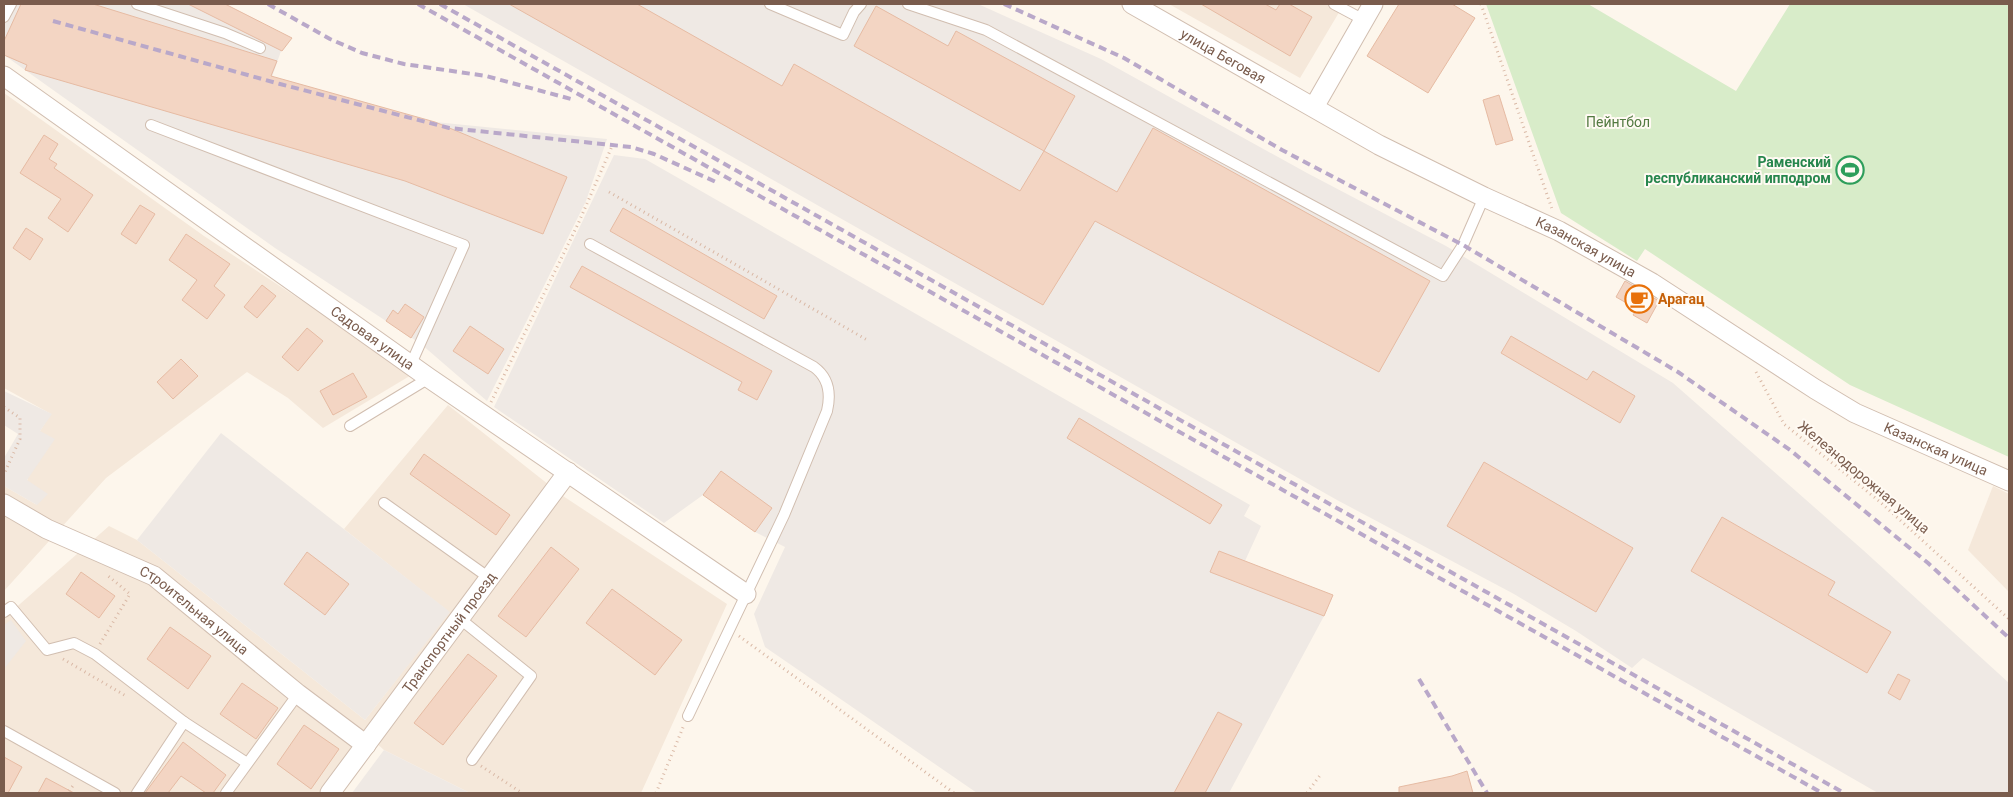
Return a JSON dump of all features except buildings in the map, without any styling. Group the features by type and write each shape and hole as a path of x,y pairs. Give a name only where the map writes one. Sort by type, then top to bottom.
{"street":[{"name":"улица Беговая","path":"1132,4 1314,107"},
{"path":"1314,107 1368,12"},
{"name":"Садовая улица","path":"4,76 484,416 746,594"},
{"name":"Казанская улица","path":"1314,107 1379,145 1484,197 1559,231 1652,283 1855,413 2009,481"},
{"name":"Транспортный проезд","path":"330,793 366,745 411,671 458,618 568,472"},
{"name":"Строительная улица","path":"4,504 47,529 154,576 298,694 366,745"}],"lane":[{"path":"4,16 12,4"},
{"path":"137,4 260,48"},
{"path":"770,4 843,35 854,12 861,4"},
{"path":"908,4 986,30 1443,276 1464,245 1484,197"},
{"path":"1334,4 1368,12"},
{"path":"151,125 464,245 411,364"},
{"path":"590,244 814,367 825,377 829,394 827,411 784,515 688,716"},
{"path":"350,426 430,378"},
{"path":"384,503 488,577"},
{"path":"4,612 11,607 47,650 74,643 95,654 184,722 247,763"},
{"path":"458,618 531,676 472,760"},
{"path":"226,793 298,694"},
{"path":"137,793 184,722"},
{"path":"4,731 115,793"}],"path":[{"path":"1481,4 1559,231"},
{"path":"484,416 574,232 613,144"},
{"path":"609,192 869,341"},
{"name":"Железнодорожная улица","path":"1756,371 1784,424 1878,501 2009,619"},
{"path":"4,407 20,418 20,439 4,474"},
{"path":"95,654 130,594 100,570"},
{"path":"729,628 954,793"},
{"path":"47,650 130,699"},
{"path":"656,793 688,716"},
{"path":"472,760 522,793"},
{"path":"1307,793 1321,774"}],"shaded area":[{"path":"4,4 225,4 292,38 281,51 272,77 435,122 607,139 586,201 487,401 421,344 275,248 4,55"},
{"path":"463,4 978,4 1101,59 1307,173 1446,246 1673,383 1863,550 2009,683 2009,793 1878,793 1643,658 1632,668 1576,631 1514,594 1337,500"},
{"path":"1169,4 1344,4 1300,78"},
{"path":"4,93 204,236 413,374 323,428 288,398 247,372 106,478 4,591 4,486 37,505 27,481 40,431 51,414 4,388"},
{"path":"614,155 645,159 1250,505 1244,516 1261,526 1245,561 1333,595 1324,616 1229,793 977,793 765,647 754,614 785,547 755,532 703,495 664,523 494,407"},
{"path":"4,391 52,414 40,431 55,439 27,480 48,494 37,505 4,486 4,458 18,434 4,425"},
{"path":"448,405 563,496 727,604 641,793 470,793 384,750 365,733 320,793 4,793 4,618 109,526 137,540 365,720 449,612 344,529"},
{"path":"221,433 450,612 365,720 137,540"},
{"path":"1993,486 2009,494 2009,592 1968,550"},
{"path":"11,620 26,641 4,669 4,625"},
{"path":"384,750 470,793 352,793"}],"green space":[{"name":"Раменский республиканский ипподром","path":"1486,4 1588,4 1736,91 1790,4 2009,4 2009,457 1850,385 1645,249 1637,261 1561,213"}],"railway":[{"path":"268,4 330,39 362,53 404,64 486,76 571,99"},
{"path":"418,4 1822,793"},
{"path":"440,4 1844,793"},
{"path":"1004,4 1124,58 1282,150 1463,245 1678,372 1790,450 1928,563 2009,638"},
{"path":"53,21 280,84 449,128 631,147 654,154 716,182"},
{"path":"1419,679 1487,793"}],"place":[{"name":"Раменский республиканский ипподром","path":"1850,170"},
{"name":"Арагац","path":"1639,299"}],"park label":[{"name":"Пейнтбол","path":"1618,122"}]}
